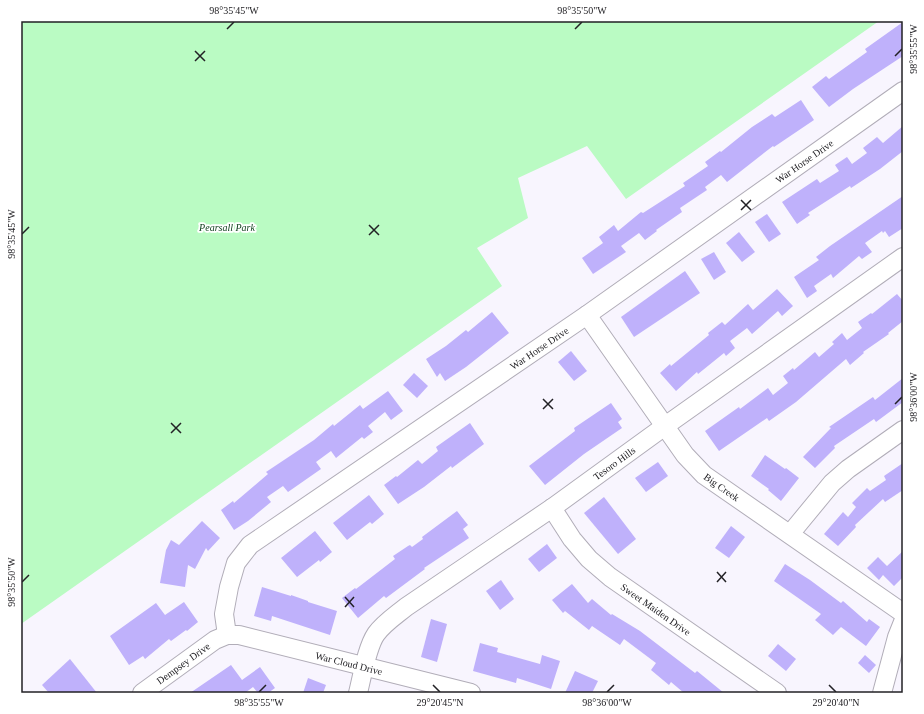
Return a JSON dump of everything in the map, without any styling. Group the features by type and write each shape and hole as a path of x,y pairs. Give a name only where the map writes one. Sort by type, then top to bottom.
{"street":[{"name":"War Horse Drive","path":"227,635 224,614 229,587 236,563 250,545 587,315 903,91"},
{"name":"Tesoro Hills","path":"358,693 369,651 375,635 386,622 552,508 903,257"},
{"name":"Big Creek","path":"587,315 685,455 704,475 903,613"},
{"path":"790,534 832,483 848,469 903,430"},
{"name":"Sweet Maiden Drive","path":"552,508 572,539 589,559 610,577 777,693"},
{"path":"882,693 903,622"},
{"name":"War Cloud Drive","path":"227,635 245,636 471,693"},
{"name":"Dempsey Drive","path":"142,693 215,640 227,635"}],"green space":[{"name":"Pearsall Park","path":"21,21 879,21 626,199 587,146 518,178 528,218 477,248 502,286 21,624"}],"building":[{"path":"903,22 903,56 853,89 829,107 812,87 826,76 829,79 867,52 865,49"},
{"path":"801,100 814,120 774,147 773,146 727,182 721,175 705,187 707,190 680,208 682,212 656,230 657,231 645,240 639,233 621,246 626,252 593,274 582,258 603,243 599,237 614,225 618,231 641,212 643,213 685,186 683,183 708,166 705,162 720,151 721,152 752,127 772,114 775,117"},
{"path":"903,126 903,151 880,169 851,188 850,186 808,213 810,215 797,224 782,202 817,179 820,183 839,171 835,165 847,157 852,164 867,153 863,148 877,137 883,143"},
{"path":"903,196 903,228 889,237 885,231 883,233 882,231 865,243 872,252 862,259 859,256 833,278 831,274 814,286 817,291 807,298 794,277 819,260 816,257 830,246"},
{"path":"767,214 781,234 769,242 755,222"},
{"path":"739,232 755,252 742,262 726,243"},
{"path":"714,252 726,272 714,280 701,259"},
{"path":"685,271 700,293 634,337 621,317"},
{"path":"777,289 793,306 782,316 778,311 752,334 747,328 730,341 735,348 726,356 724,353 698,374 697,372 676,391 660,373 670,364 671,366 709,335 708,333 722,322 725,325 748,304 753,310"},
{"path":"897,294 903,301 903,321 888,333 889,334 863,352 864,353 850,365 846,359 796,402 769,421 767,418 719,451 705,431 739,407 740,409 768,388 773,395 788,383 783,376 793,368 794,370 815,352 819,357 834,344 832,342 842,333 847,340 862,328 858,322 871,313 872,314"},
{"path":"492,312 509,333 466,367 445,381 440,373 437,377 426,359 446,346 466,330 468,332"},
{"path":"571,351 587,371 574,381 558,362"},
{"path":"414,373 428,386 417,398 403,385"},
{"path":"903,378 903,402 876,422 874,419 834,446 835,448 815,468 803,457 831,428 829,427 873,397 875,400"},
{"path":"388,391 403,411 391,420 385,412 368,426 373,432 364,439 362,437 336,458 331,451 316,462 321,469 288,492 283,486 267,497 271,502 248,521 234,530 221,510 233,501 234,503 268,474 266,472 314,440 333,424 334,426 360,405 363,409"},
{"path":"611,403 622,419 618,422 622,428 584,454 545,485 529,466 575,431 574,428"},
{"path":"470,423 484,444 452,468 451,466 424,487 398,504 384,485 396,476 397,477 418,460 422,464 438,451 436,447"},
{"path":"765,455 799,478 781,501 768,490 769,489 751,476"},
{"path":"658,462 668,476 646,492 635,478"},
{"path":"903,463 903,490 885,502 883,499 855,525 856,527 838,546 824,534 843,512 848,517 856,507 852,503 867,488 870,491 886,480 884,476"},
{"path":"369,495 384,514 372,524 370,522 347,540 333,523"},
{"path":"604,497 636,539 618,554 584,513"},
{"path":"457,511 468,525 463,529 469,538 424,568 425,569 386,598 384,596 358,618 342,598 395,559 393,556 410,545 412,547 423,539 422,537"},
{"path":"202,521 220,538 208,551 206,548 195,569 188,565 185,587 160,583 166,550 171,540 179,545"},
{"path":"731,526 745,537 729,558 715,548"},
{"path":"315,531 332,552 297,577 281,558"},
{"path":"547,544 557,558 539,572 528,559"},
{"path":"903,551 903,577 894,586 883,575 879,580 867,568 878,557 887,566"},
{"path":"785,564 841,603 843,601 867,622 869,619 880,627 866,646 841,627 833,635 815,620 821,614 774,581"},
{"path":"501,580 514,599 500,610 486,591"},
{"path":"572,584 588,603 592,599 611,615 612,614 640,631 695,673 697,671 724,693 684,693 671,682 669,685 651,670 656,663 624,639 620,645 592,626 589,630 565,611 563,613 552,600"},
{"path":"262,587 291,595 337,611 330,635 272,616 271,621 254,616"},
{"path":"184,602 198,622 171,641 169,639 145,659 143,656 129,665 110,636 156,603 165,615"},
{"path":"431,619 447,624 437,662 421,657"},
{"path":"480,643 498,648 497,652 540,664 542,655 560,661 551,689 517,678 516,683 473,671"},
{"path":"778,644 796,659 786,671 768,656"},
{"path":"865,655 876,665 869,673 858,663"},
{"path":"70,659 97,693 49,693 42,685"},
{"path":"231,665 242,680 260,667 275,688 268,693 258,693 253,687 245,693 190,693"},
{"path":"575,671 598,681 592,693 565,693"},
{"path":"308,678 326,685 323,693 303,693"}]}
